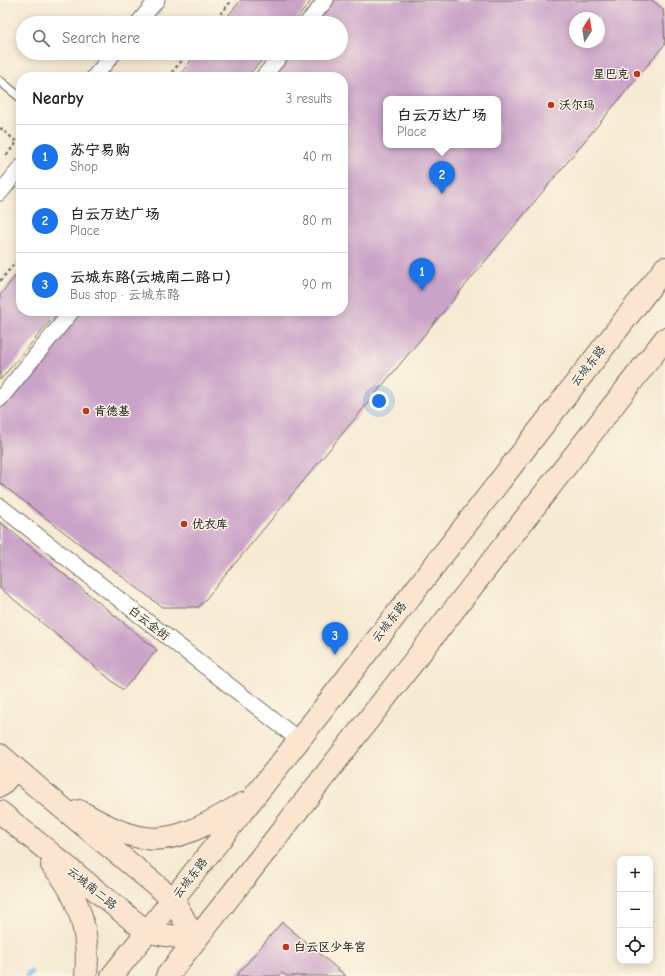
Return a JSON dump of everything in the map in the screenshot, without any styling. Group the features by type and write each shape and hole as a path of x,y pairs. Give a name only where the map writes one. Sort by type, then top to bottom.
{"main road":[{"name":"云城东路","path":"112,976 299,740 665,268"},
{"path":"167,976 665,339"},
{"path":"1,756 173,899 195,940"},
{"path":"0,786 8,776 1,756"},
{"path":"43,792 123,832 145,838 174,836 203,826 253,797"},
{"path":"8,819 59,872 72,893 86,936 86,976"},
{"name":"云城南二路","path":"8,819 147,932 195,940"}],"street":[{"path":"144,16 157,0"},
{"path":"313,16 326,0"},
{"path":"98,72 108,60"},
{"path":"267,72 277,60"},
{"path":"0,193 16,173"},
{"path":"0,400 68,316"},
{"name":"白云金街","path":"0,506 299,740"}],"lane":[{"path":"0,81 16,94"}],"path":[{"path":"219,16 232,0"},
{"path":"172,72 182,60"},
{"path":"0,128 16,141"},
{"path":"4,158 16,143"},
{"path":"0,281 16,262"}],"building":[{"path":"241,0 312,0 299,16 228,16"},
{"path":"326,0 652,0 663,9 665,44 199,607 162,607 0,483 0,399 68,316 348,316 348,72 267,72 277,60 348,60 348,16 313,16"},
{"path":"191,60 262,60 251,72 182,72"},
{"path":"16,275 16,316 55,316 0,380 0,295"},
{"path":"0,522 157,650 123,690 0,588"},
{"name":"白云区少年宫","path":"282,922 346,976 286,976 282,973 279,976 236,976"}],"waterway":[{"path":"27,976 31,972"}],"place":[{"name":"星巴克","path":"637,74"},
{"name":"沃尔玛","path":"551,105"},
{"name":"白云万达广场","path":"442,194"},
{"name":"苏宁易购","path":"422,291"},
{"name":"肯德基","path":"86,411"},
{"name":"优衣库","path":"184,524"},
{"name":"云城东路(云城南二路口)","path":"335,655"},
{"name":"白云区少年宫","path":"286,947"}]}
